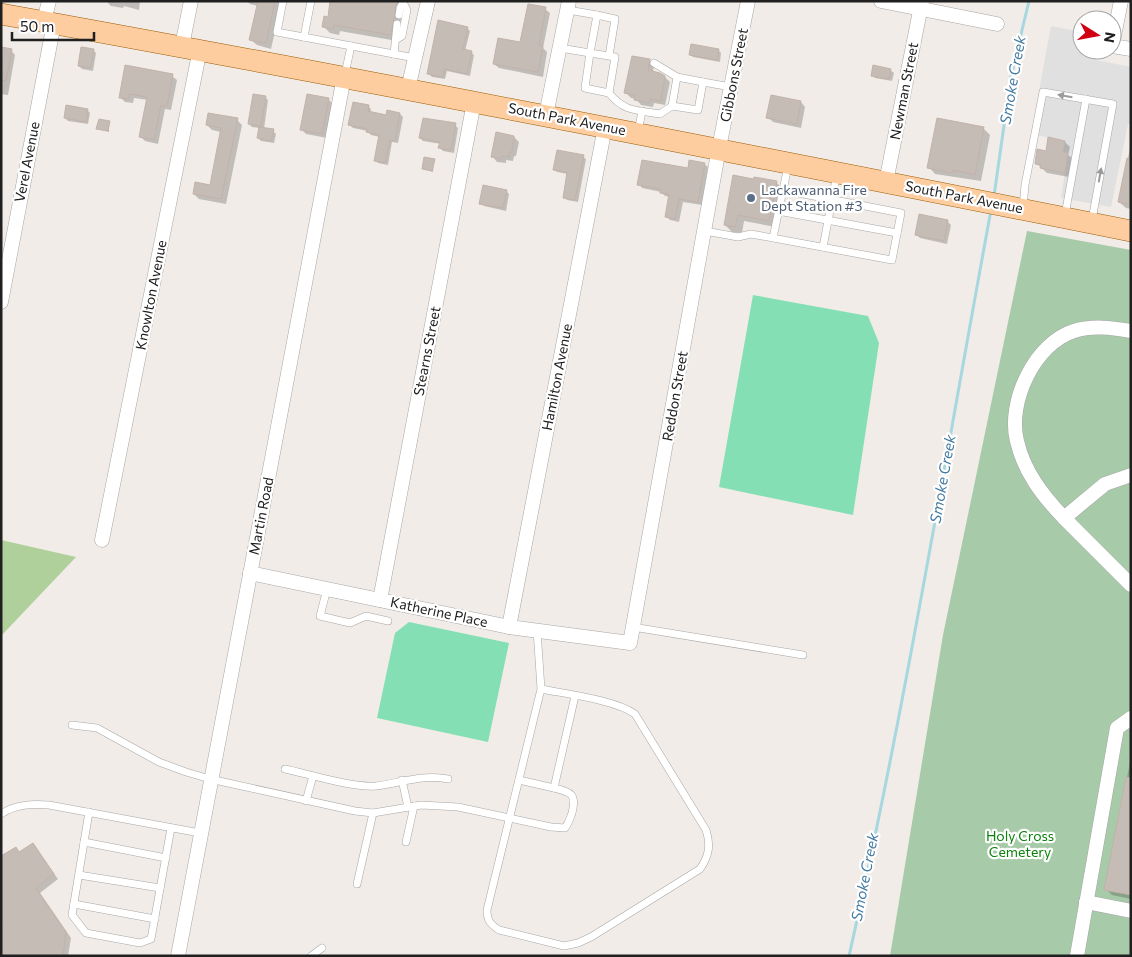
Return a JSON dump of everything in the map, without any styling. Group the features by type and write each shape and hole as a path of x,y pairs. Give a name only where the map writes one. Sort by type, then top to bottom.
{"main road":[{"name":"South Park Avenue","path":"1,14 49,15 191,48 720,148 1131,231"}],"street":[{"name":"Knowlton Avenue","path":"102,540 191,48 191,1"},
{"path":"408,89 428,1"},
{"name":"Gibbons Street","path":"720,148 748,1"},
{"path":"881,1 921,5 997,24"},
{"name":"Newman Street","path":"886,182 921,5"},
{"path":"546,116 569,6"},
{"name":"Verel Avenue","path":"1,302 49,15"},
{"name":"Martin Road","path":"178,956 344,77"},
{"name":"Stearns Street","path":"380,600 474,102"},
{"name":"Hamilton Avenue","path":"509,627 605,127"},
{"name":"Reddon Street","path":"630,643 720,148"},
{"path":"1131,331 1107,327 1074,331 1050,344 1035,362 1018,396 1016,411 1016,439 1024,462 1038,489 1064,518 1131,585"},
{"path":"1064,518 1104,484 1131,475"},
{"name":"Katherine Place","path":"250,573 509,627 630,643"},
{"path":"1077,956 1117,728 1131,718"},
{"path":"1086,902 1131,910"}],"lane":[{"path":"283,1 277,32 415,58"},
{"path":"304,37 311,1"},
{"path":"397,39 402,36 407,10 404,3 400,8 399,15"},
{"path":"569,6 597,16 615,19 609,56"},
{"path":"597,16 585,88 609,93 626,108 660,114 672,106 698,110 703,82"},
{"path":"394,54 397,24"},
{"path":"344,77 351,46"},
{"path":"560,48 615,57 609,93"},
{"path":"654,64 677,77 731,87"},
{"path":"672,106 677,77"},
{"path":"1023,209 1025,185 1043,92 1113,104 1091,223"},
{"path":"1064,217 1086,100"},
{"path":"638,133 642,111"},
{"path":"773,238 788,162"},
{"path":"823,247 838,172"},
{"path":"705,231 738,237 751,234 892,260 901,213 783,190"},
{"path":"778,211 897,233"},
{"path":"326,589 320,616 350,623 366,616 388,620"},
{"path":"632,627 803,655"},
{"path":"537,630 541,689 487,910 487,919 498,930 564,946 578,943 591,937 700,869 706,861 710,841 706,830 635,714 628,709 615,705 541,689"},
{"path":"554,788 575,696"},
{"path":"72,725 97,728 159,762 210,779 355,812 373,814 421,805 458,806 559,829 566,828 569,824 574,800 572,795 566,791 519,780"},
{"path":"285,769 353,784 374,786 419,777 435,776 448,779"},
{"path":"306,801 313,776"},
{"path":"402,780 411,807 406,842"},
{"path":"1,814 8,809 30,804 49,805 200,833"},
{"path":"89,812 72,915 86,933 140,944 151,940 171,828"},
{"path":"357,884 373,814"},
{"path":"84,842 166,858"},
{"path":"79,875 160,888"},
{"path":"74,904 154,919"},
{"path":"310,956 322,948"}],"green space":[{"name":"Holy Cross Cemetery","path":"1027,231 1131,250 1131,956 890,956 943,635"},
{"path":"753,295 868,316 879,343 853,515 719,487"},
{"path":"1,540 76,557 1,636"},
{"path":"409,622 509,643 488,742 377,718 395,633"}],"shaded area":[{"path":"1051,26 1072,30 1072,60 1096,60 1131,67 1131,124 1128,124 1111,207 1061,198 1068,154 1063,152 1065,141 1031,134"}],"building":[{"path":"258,1 275,1 266,43 249,40"},
{"path":"330,1 397,1 391,35 334,25 333,29 322,27 324,16 328,17"},
{"path":"528,4 546,7 539,45 543,46 538,72 493,64 498,38 520,42"},
{"path":"438,20 468,27 463,49 472,51 467,74 444,69 443,77 427,74"},
{"path":"691,44 719,49 717,60 689,55"},
{"path":"1,47 12,49 6,81 1,80"},
{"path":"81,47 94,49 90,68 78,66"},
{"path":"632,56 650,59 648,70 665,76 661,101 650,99 649,103 634,100 635,95 624,93"},
{"path":"125,65 173,74 167,106 161,105 154,140 139,137 147,97 129,94 129,99 119,98"},
{"path":"873,65 891,69 889,79 871,76"},
{"path":"253,94 266,96 261,126 248,124"},
{"path":"307,94 329,98 322,134 300,130"},
{"path":"771,95 801,101 797,124 766,118"},
{"path":"353,102 369,105 368,111 386,115 387,110 400,113 395,141 390,140 385,163 374,161 379,135 366,132 367,129 348,125"},
{"path":"66,105 88,109 86,122 64,118"},
{"path":"208,113 238,118 221,199 193,194 195,182 210,185 221,128 206,125"},
{"path":"423,118 456,123 451,150 438,148 440,142 419,138"},
{"path":"937,118 984,127 975,175 953,170 952,173 927,168"},
{"path":"99,119 110,121 108,131 96,129"},
{"path":"259,127 274,129 271,141 257,138"},
{"path":"496,132 514,136 512,152 510,152 509,157 502,156 501,159 491,157"},
{"path":"1048,137 1065,141 1063,152 1068,153 1065,173 1040,168 1041,165 1035,164 1037,149 1046,151"},
{"path":"557,150 584,155 575,200 563,198 567,172 553,170"},
{"path":"424,157 435,159 432,171 422,169"},
{"path":"1127,158 1131,159 1131,205 1118,202"},
{"path":"642,160 688,168 689,160 705,163 698,202 679,199 675,219 665,217 669,194 660,193 660,189 637,185"},
{"name":"Lackawanna Fire Dept Station #3","path":"733,175 777,181 769,221 738,215 735,227 724,225"},
{"path":"483,185 507,190 503,208 479,204"},
{"path":"919,214 948,220 944,241 915,235"},
{"path":"1126,777 1131,778 1131,895 1104,890"},
{"path":"33,843 54,874 36,888 66,932 63,956 1,956 3,925 1,922 1,856 16,847 19,852"}],"waterway":[{"name":"Smoke Creek","path":"994,196 1011,76 1029,1"},
{"name":"Smoke Creek","path":"849,956 924,584 991,210"}],"place":[{"name":"Lackawanna Fire Dept Station #3","path":"751,198"}]}
